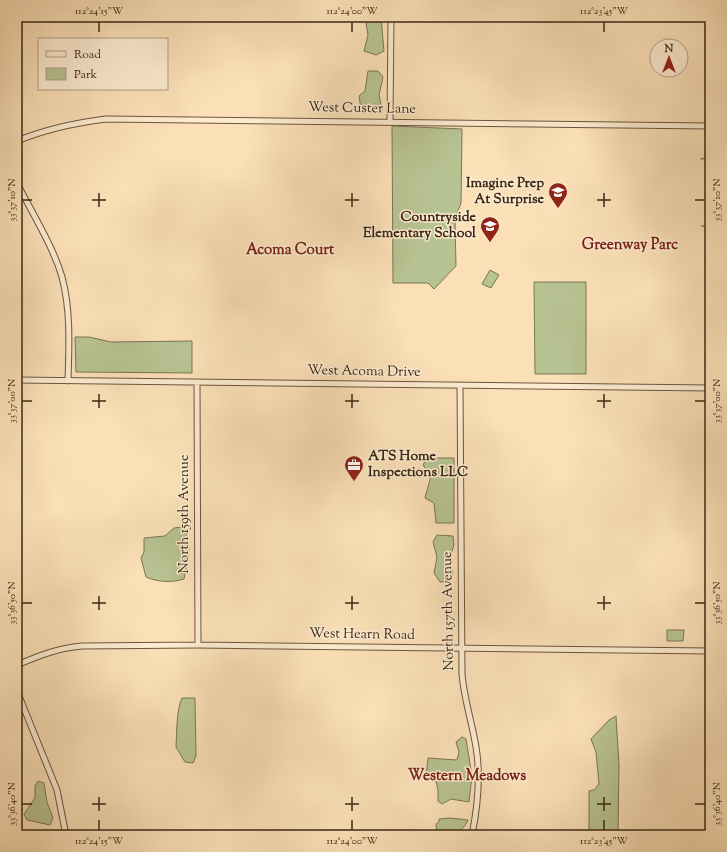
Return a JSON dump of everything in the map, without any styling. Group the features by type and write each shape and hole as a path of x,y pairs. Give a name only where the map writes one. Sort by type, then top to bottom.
{"street":[{"path":"390,122 391,17"},
{"name":"West Custer Lane","path":"17,141 42,130 63,125 106,120 710,126"},
{"path":"17,184 61,276 66,299 68,321 68,381"},
{"name":"West Acoma Drive","path":"17,380 710,388"},
{"name":"North 159th Avenue","path":"197,383 198,645"},
{"name":"North 157th Avenue","path":"460,385 461,648 464,691 476,746 479,774 478,799 472,835"},
{"name":"West Hearn Road","path":"17,665 44,654 68,647 198,645 710,651"},
{"path":"17,691 57,790 66,835"}],"green space":[{"path":"365,17 381,17 384,51 376,55 364,51 368,35"},
{"path":"368,71 378,71 383,77 379,95 382,110 372,112 361,109 359,96 365,91"},
{"path":"392,126 462,129 461,203 455,219 456,266 434,289 428,283 393,283"},
{"path":"490,270 499,275 491,288 482,284"},
{"path":"534,282 586,282 586,374 535,374"},
{"path":"75,337 89,337 111,342 192,341 192,373 76,372"},
{"path":"427,458 454,458 454,523 436,523 434,503 425,498 431,476 423,465"},
{"path":"182,527 186,533 189,545 184,579 165,581 146,577 141,558 144,552 144,538 165,536 174,528"},
{"path":"437,535 453,536 454,545 449,560 453,573 448,582 440,582 434,573 437,557 433,542"},
{"path":"667,630 684,630 683,641 667,641"},
{"path":"182,698 195,698 196,756 193,763 185,762 176,747 178,715"},
{"path":"616,716 619,765 618,835 602,835 589,830 589,791 594,790 599,784 596,752 591,739 609,720"},
{"path":"462,737 466,739 472,776 469,802 451,799 442,804 438,801 436,781 426,777 428,758 457,760 459,752 456,742"},
{"path":"38,781 44,783 47,802 53,818 50,825 27,820 24,814 35,798 35,786"},
{"path":"450,818 468,820 459,835 437,835 436,824 439,822 439,819"}],"waterway":[{"path":"706,17 708,117"},
{"path":"708,134 708,380"},
{"path":"701,159 707,158"},
{"path":"702,226 708,227"},
{"path":"708,397 709,494"},
{"path":"709,501 709,641"},
{"path":"708,714 709,659"},
{"path":"708,727 709,762"},
{"path":"709,782 709,835"}],"place":[{"name":"Imagine Prep At Surprise","path":"558,209"},
{"name":"Countryside Elementary School","path":"490,243"},
{"name":"ATS Home Inspections LLC","path":"354,482"}],"district":[{"name":"Greenway Parc","path":"630,245"},
{"name":"Acoma Court","path":"290,250"},
{"name":"Western Meadows","path":"467,776"}]}
